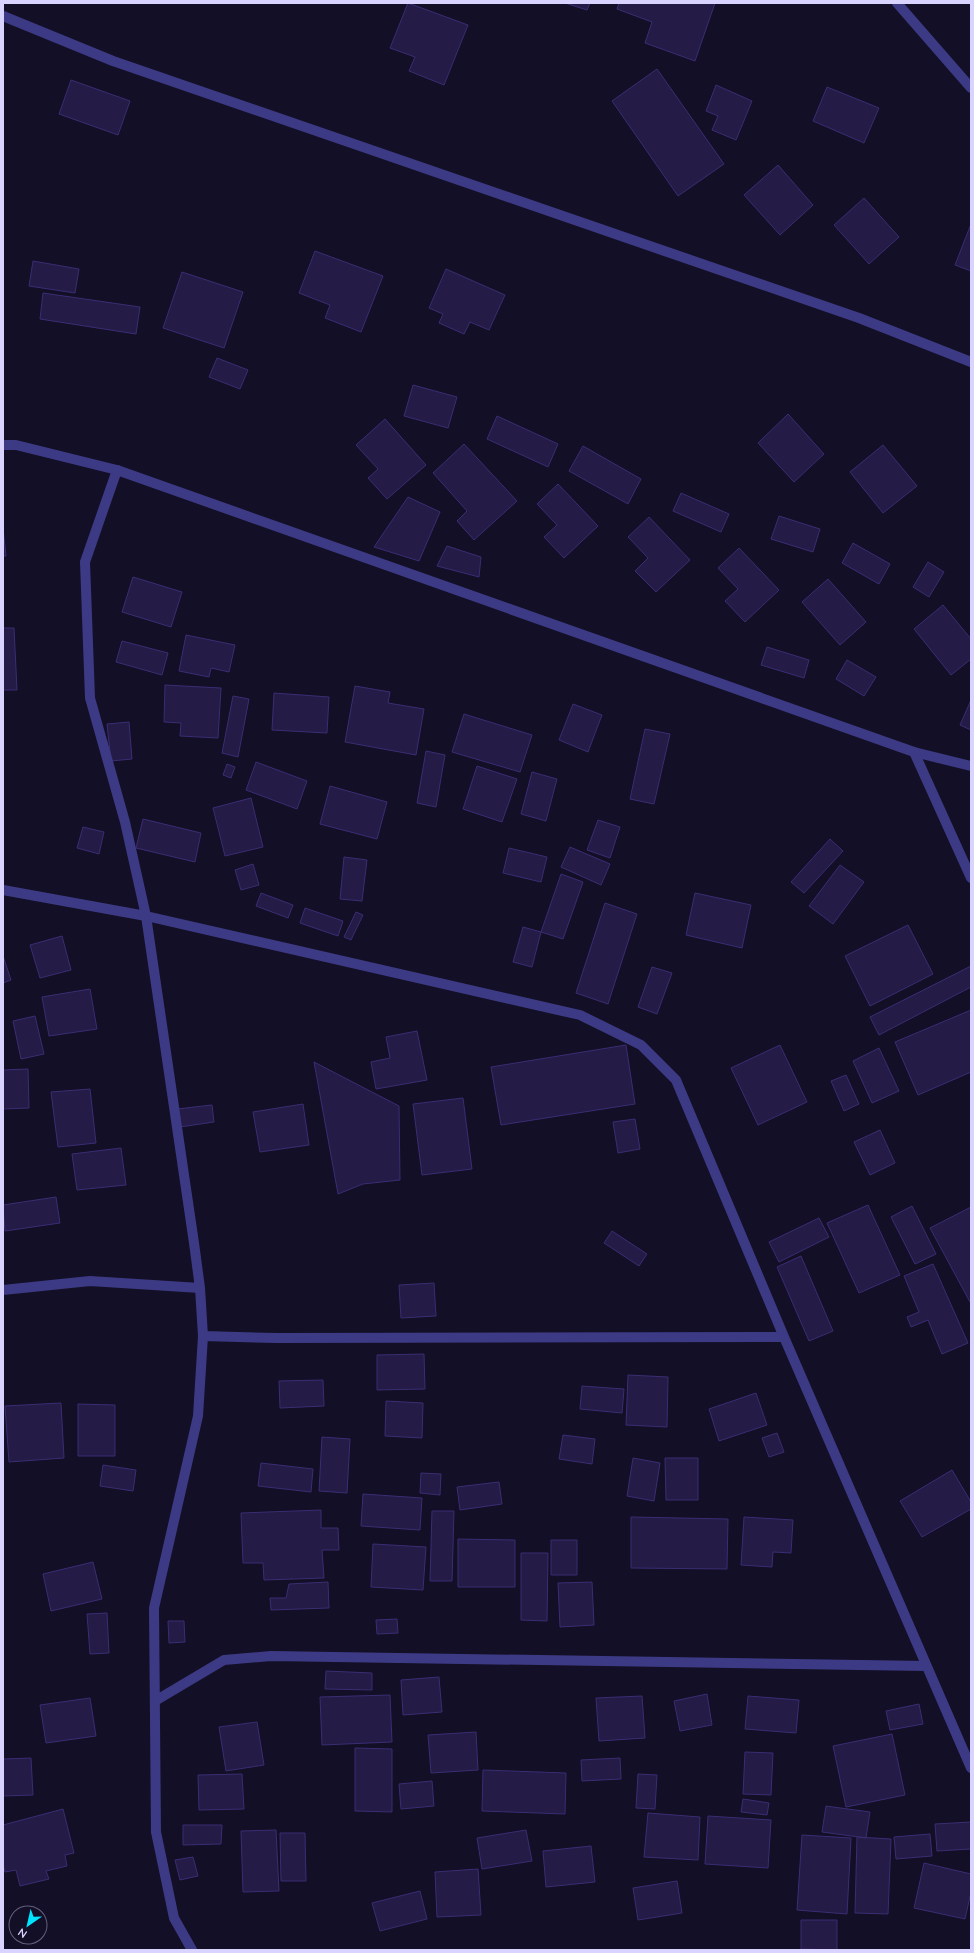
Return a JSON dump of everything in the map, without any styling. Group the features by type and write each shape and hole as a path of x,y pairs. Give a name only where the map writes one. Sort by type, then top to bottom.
{"street":[{"path":"896,3 971,88"},
{"path":"3,16 113,61 859,318 971,362"},
{"path":"3,445 16,444 117,470 914,752 971,766"},
{"path":"117,470 85,562 90,698 125,822 146,916 200,1288 203,1336 198,1416 154,1608 156,1832 174,1918 192,1950"},
{"path":"914,752 971,878"},
{"path":"3,890 146,916 580,1015 641,1045 676,1080 784,1337 971,1768"},
{"path":"3,1290 90,1281 200,1288"},
{"path":"203,1336 277,1338 784,1337"},
{"path":"155,1701 224,1660 271,1656 926,1666"}],"building":[{"path":"408,3 468,25 444,85 409,71 415,57 390,48"},
{"path":"565,3 590,3 587,10"},
{"path":"619,3 715,3 695,61 645,43 652,22 617,9"},
{"path":"657,69 724,164 678,196 612,101"},
{"path":"71,80 130,101 118,135 59,114"},
{"path":"716,85 752,101 736,140 712,130 718,116 706,111"},
{"path":"827,87 879,108 864,143 813,121"},
{"path":"778,165 813,205 780,235 744,195"},
{"path":"864,198 899,237 869,264 834,225"},
{"path":"971,224 971,271 955,265"},
{"path":"315,251 383,276 361,332 325,318 330,305 299,293"},
{"path":"33,261 79,269 75,293 29,286"},
{"path":"446,269 505,295 489,330 470,322 464,334 439,323 443,314 429,308"},
{"path":"182,272 243,292 224,348 163,328"},
{"path":"43,293 140,307 136,334 40,319"},
{"path":"217,358 248,370 240,389 209,377"},
{"path":"413,385 457,397 448,428 404,416"},
{"path":"788,414 824,454 794,482 758,443"},
{"path":"497,416 558,444 548,467 487,439"},
{"path":"385,419 426,465 387,499 368,478 378,469 356,445"},
{"path":"464,444 517,501 474,540 457,521 467,511 433,473"},
{"path":"883,445 917,486 883,513 850,472"},
{"path":"583,446 641,479 628,504 569,471"},
{"path":"558,484 598,526 564,558 544,537 557,525 537,504"},
{"path":"681,493 729,514 721,532 673,511"},
{"path":"408,497 440,512 419,561 374,547"},
{"path":"779,516 820,529 813,552 771,539"},
{"path":"649,517 690,560 656,592 635,571 648,558 628,537"},
{"path":"3,528 6,556 3,556"},
{"path":"853,543 890,564 879,584 842,563"},
{"path":"447,546 481,557 479,577 437,566"},
{"path":"739,548 779,590 745,622 725,601 738,589 718,568"},
{"path":"928,562 944,572 929,597 913,587"},
{"path":"133,577 182,592 171,627 122,612"},
{"path":"828,579 866,622 840,645 802,602"},
{"path":"943,605 971,639 971,659 951,675 914,629"},
{"path":"3,628 14,628 17,690 3,690"},
{"path":"186,635 235,645 229,672 211,668 209,677 179,671"},
{"path":"122,641 168,653 162,675 116,662"},
{"path":"767,647 809,660 804,678 761,665"},
{"path":"847,660 876,677 864,696 836,679"},
{"path":"165,685 221,688 218,738 180,736 181,723 164,722"},
{"path":"355,686 390,692 388,703 424,709 416,755 345,742"},
{"path":"274,693 329,697 327,733 272,730"},
{"path":"233,696 249,699 238,757 222,753"},
{"path":"971,700 971,730 960,725"},
{"path":"573,704 602,715 588,752 559,740"},
{"path":"464,714 532,735 520,772 452,752"},
{"path":"129,722 132,759 111,761 107,724"},
{"path":"645,729 670,734 654,804 630,799"},
{"path":"426,751 445,755 436,807 417,803"},
{"path":"256,762 307,781 297,809 246,790"},
{"path":"227,764 235,767 231,778 223,775"},
{"path":"477,766 517,779 502,822 463,809"},
{"path":"532,772 557,779 546,821 521,814"},
{"path":"330,786 387,802 377,839 320,824"},
{"path":"251,798 263,847 225,856 213,808"},
{"path":"143,819 201,833 195,862 136,848"},
{"path":"598,820 620,827 610,858 587,850"},
{"path":"83,827 104,832 99,854 77,848"},
{"path":"830,839 843,851 804,893 791,882"},
{"path":"570,847 610,864 601,885 561,867"},
{"path":"509,848 547,857 541,882 503,873"},
{"path":"344,857 367,860 362,901 340,899"},
{"path":"253,864 259,885 241,890 235,870"},
{"path":"840,865 864,882 833,924 809,906"},
{"path":"561,874 583,882 563,939 541,932"},
{"path":"261,893 293,905 288,918 256,906"},
{"path":"695,893 751,905 742,948 686,935"},
{"path":"605,903 637,914 608,1004 576,993"},
{"path":"305,908 343,921 338,936 300,923"},
{"path":"356,912 363,915 351,940 344,937"},
{"path":"908,925 933,974 870,1006 845,956"},
{"path":"523,927 541,932 532,967 513,962"},
{"path":"62,936 71,970 40,978 30,945"},
{"path":"3,956 11,980 3,983"},
{"path":"971,966 971,987 879,1035 870,1017"},
{"path":"652,967 672,973 657,1014 638,1007"},
{"path":"90,989 97,1029 49,1036 42,997"},
{"path":"971,1010 971,1072 918,1095 895,1042"},
{"path":"35,1016 44,1054 21,1059 13,1021"},
{"path":"417,1031 427,1080 376,1089 371,1062 390,1058 386,1037"},
{"path":"626,1045 635,1104 501,1125 491,1067"},
{"path":"780,1045 807,1102 758,1125 731,1068"},
{"path":"879,1048 899,1091 872,1103 853,1061"},
{"path":"314,1062 399,1106 400,1180 363,1184 338,1194"},
{"path":"28,1069 29,1108 3,1109 3,1070"},
{"path":"846,1075 859,1104 844,1111 831,1081"},
{"path":"90,1089 96,1143 58,1147 51,1092"},
{"path":"463,1098 472,1169 422,1175 413,1104"},
{"path":"303,1104 309,1145 260,1152 253,1112"},
{"path":"212,1105 214,1122 180,1127 177,1109"},
{"path":"635,1119 640,1149 618,1153 613,1122"},
{"path":"880,1130 895,1163 870,1175 854,1142"},
{"path":"121,1148 126,1185 77,1190 72,1154"},
{"path":"56,1197 60,1223 5,1231 3,1205"},
{"path":"868,1205 900,1275 859,1293 827,1223"},
{"path":"912,1206 936,1254 915,1264 891,1217"},
{"path":"971,1207 971,1302 970,1302 930,1228"},
{"path":"819,1218 829,1237 779,1262 769,1242"},
{"path":"612,1231 647,1254 639,1266 604,1243"},
{"path":"801,1256 833,1331 809,1341 777,1267"},
{"path":"933,1264 968,1343 942,1354 928,1320 911,1327 907,1317 919,1312 904,1276"},
{"path":"434,1283 436,1316 401,1318 399,1285"},
{"path":"424,1354 425,1389 377,1390 377,1355"},
{"path":"628,1375 668,1377 667,1427 626,1425"},
{"path":"323,1380 324,1406 280,1408 279,1381"},
{"path":"582,1386 624,1389 622,1413 580,1409"},
{"path":"756,1393 767,1425 719,1441 709,1409"},
{"path":"386,1401 423,1403 422,1438 385,1436"},
{"path":"61,1403 64,1458 9,1462 5,1406"},
{"path":"78,1404 115,1405 115,1456 78,1456"},
{"path":"777,1433 784,1452 769,1457 762,1438"},
{"path":"563,1435 595,1439 592,1464 559,1459"},
{"path":"322,1437 350,1439 347,1493 319,1491"},
{"path":"633,1458 660,1463 654,1501 627,1496"},
{"path":"665,1458 698,1458 698,1500 666,1500"},
{"path":"261,1463 313,1469 311,1492 258,1486"},
{"path":"103,1465 136,1470 133,1491 100,1486"},
{"path":"952,1470 971,1502 971,1509 922,1537 900,1501"},
{"path":"421,1473 441,1474 440,1495 420,1493"},
{"path":"499,1482 502,1504 460,1510 457,1487"},
{"path":"363,1494 422,1498 420,1530 361,1526"},
{"path":"321,1510 321,1528 338,1528 339,1550 322,1550 324,1578 264,1580 263,1563 243,1563 241,1513"},
{"path":"432,1511 454,1511 452,1581 430,1581"},
{"path":"631,1517 728,1519 727,1569 631,1568"},
{"path":"744,1517 793,1520 791,1553 773,1552 772,1567 741,1565"},
{"path":"458,1539 515,1540 515,1587 458,1587"},
{"path":"551,1540 577,1540 577,1575 551,1575"},
{"path":"373,1544 426,1547 423,1590 371,1587"},
{"path":"521,1553 548,1553 547,1621 521,1620"},
{"path":"93,1562 102,1599 51,1611 43,1574"},
{"path":"328,1582 329,1608 271,1610 270,1598 286,1598 289,1584"},
{"path":"592,1582 594,1625 560,1627 558,1583"},
{"path":"107,1613 109,1653 90,1654 87,1614"},
{"path":"397,1619 398,1633 377,1634 376,1620"},
{"path":"168,1621 184,1621 185,1642 169,1643"},
{"path":"326,1671 372,1673 372,1690 325,1689"},
{"path":"439,1677 442,1712 403,1715 401,1680"},
{"path":"707,1694 712,1725 680,1731 674,1701"},
{"path":"390,1695 392,1742 322,1745 320,1697"},
{"path":"642,1696 645,1738 599,1741 596,1698"},
{"path":"748,1696 799,1700 796,1733 745,1729"},
{"path":"90,1698 96,1736 46,1743 40,1705"},
{"path":"919,1704 923,1724 890,1730 886,1711"},
{"path":"257,1722 264,1765 226,1771 219,1727"},
{"path":"476,1732 478,1770 431,1773 428,1735"},
{"path":"892,1734 905,1795 846,1807 833,1746"},
{"path":"355,1748 392,1749 392,1812 355,1811"},
{"path":"745,1752 773,1753 771,1795 743,1794"},
{"path":"31,1758 33,1795 3,1796 3,1759"},
{"path":"620,1758 621,1779 582,1781 581,1760"},
{"path":"483,1770 566,1773 565,1814 482,1811"},
{"path":"242,1774 244,1809 199,1810 198,1775"},
{"path":"638,1774 657,1775 655,1809 636,1808"},
{"path":"432,1781 434,1806 401,1809 399,1784"},
{"path":"743,1799 769,1803 767,1815 741,1812"},
{"path":"826,1806 870,1812 866,1838 822,1832"},
{"path":"63,1809 74,1853 65,1855 67,1866 46,1871 49,1879 20,1886 16,1870 5,1872 3,1864 3,1825"},
{"path":"648,1813 700,1817 698,1860 644,1857"},
{"path":"708,1816 771,1820 768,1868 705,1864"},
{"path":"971,1822 971,1849 937,1851 935,1824"},
{"path":"183,1825 222,1825 221,1844 183,1845"},
{"path":"276,1830 279,1891 243,1892 241,1831"},
{"path":"526,1830 532,1861 482,1869 477,1838"},
{"path":"280,1833 305,1833 306,1881 281,1881"},
{"path":"930,1834 932,1856 896,1859 894,1837"},
{"path":"802,1835 851,1838 847,1914 797,1910"},
{"path":"857,1837 891,1839 888,1914 855,1913"},
{"path":"591,1846 595,1882 546,1887 543,1851"},
{"path":"193,1857 198,1876 180,1880 175,1860"},
{"path":"924,1863 971,1874 971,1892 965,1919 914,1908"},
{"path":"478,1869 481,1915 437,1917 435,1872"},
{"path":"677,1881 682,1913 638,1920 633,1888"},
{"path":"420,1891 427,1919 380,1931 372,1903"},
{"path":"801,1920 837,1920 837,1950 801,1949"}]}
